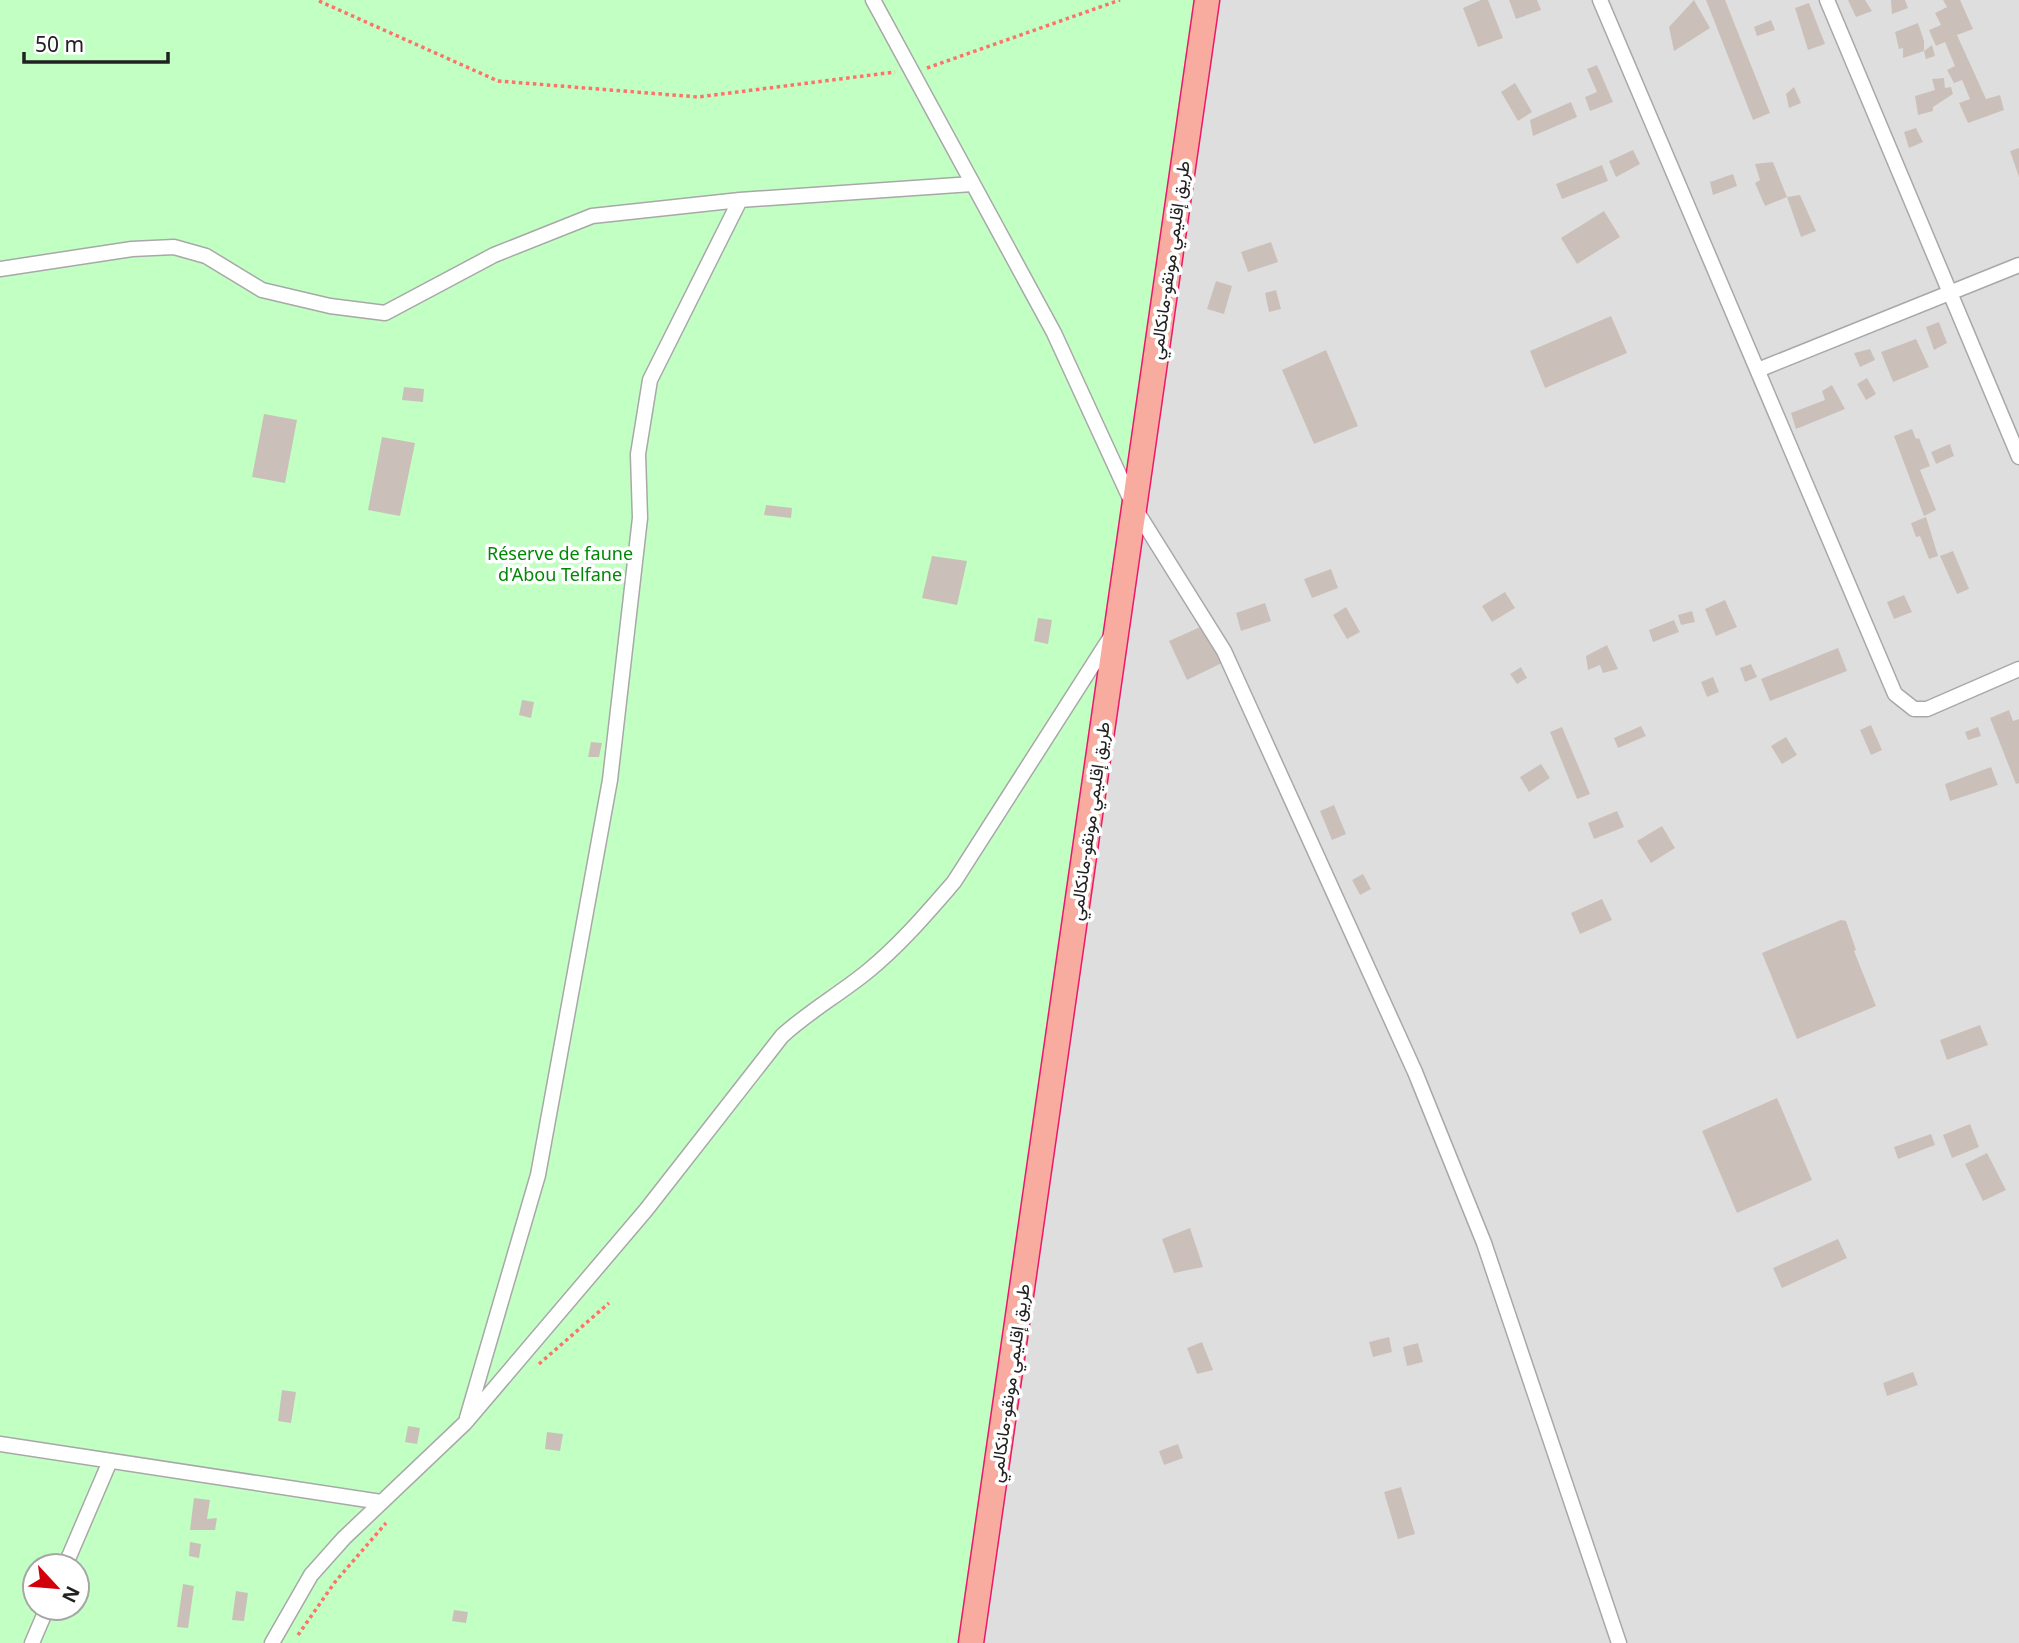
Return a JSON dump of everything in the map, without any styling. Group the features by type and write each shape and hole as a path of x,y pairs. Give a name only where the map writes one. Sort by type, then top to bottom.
{"highway":[{"name":"طريق إقليمي مونقو-مانكالمي","path":"971,1643 1116,628 1210,3"}],"street":[{"path":"873,0 1054,333 1134,507 1224,651 1415,1072 1484,1243 1619,1643"},
{"path":"1600,0 1888,682 1901,702 1914,709 1927,709 2019,669"},
{"path":"1828,0 1948,293 2019,457"},
{"path":"0,269 132,249 174,247 206,256 261,290 330,306 385,313 494,255 592,216 740,200 972,184"},
{"path":"465,1423 538,1175 610,780 639,517 638,454 650,380 740,200"},
{"path":"1758,370 2019,265"},
{"path":"272,1643 311,1575 381,1502 465,1423 646,1210 782,1036 806,1013 867,971 923,918 954,882 1116,628"},
{"path":"0,1444 381,1502"},
{"path":"71,1552 110,1461"},
{"path":"32,1643 41,1622"}],"path":[{"path":"319,1 498,81 698,97 934,67 1120,0"}],"shaded area":[{"path":"0,0 2019,0 2019,1643 0,1643"}],"green space":[{"name":"Réserve de faune d'Abou Telfane","path":"0,0 1207,0 971,1643 0,1643"}],"building":[{"path":"1481,0 1488,0 1503,38 1478,47 1463,8"},
{"path":"1509,0 1537,0 1541,10 1516,19"},
{"path":"1694,0 1710,28 1674,51 1669,27"},
{"path":"1706,0 1725,0 1770,113 1753,120"},
{"path":"1848,0 1865,0 1872,11 1856,17"},
{"path":"1891,0 1905,0 1908,8 1892,14"},
{"path":"1943,0 1960,0 1973,29 1957,35 1986,99 2000,95 2004,110 1968,123 1959,103 1970,99 1962,80 1954,83 1947,70 1955,66 1945,42 1936,46 1929,30 1941,25 1935,13 1947,7"},
{"path":"1809,3 1825,44 1808,50 1795,8"},
{"path":"1771,20 1775,30 1757,36 1754,27"},
{"path":"1918,23 1924,51 1903,58 1903,48 1899,49 1895,32"},
{"path":"1932,45 1935,56 1926,59 1924,51"},
{"path":"1597,65 1613,102 1590,111 1585,97 1597,92 1587,69"},
{"path":"1944,78 1945,88 1951,87 1953,94 1933,107 1933,111 1918,115 1915,96 1935,90 1932,79"},
{"path":"1515,83 1532,112 1518,121 1501,92"},
{"path":"1794,87 1801,103 1789,108 1786,94"},
{"path":"1571,102 1577,117 1533,136 1530,120"},
{"path":"1916,128 1923,142 1909,148 1904,132"},
{"path":"2019,148 2019,177 2010,151"},
{"path":"1633,150 1640,164 1616,177 1609,161"},
{"path":"1773,162 1787,197 1765,206 1755,183 1760,180 1755,164"},
{"path":"1602,165 1608,181 1562,199 1556,184"},
{"path":"1733,174 1737,186 1713,195 1710,182"},
{"path":"1800,195 1816,231 1801,237 1787,197"},
{"path":"1604,211 1620,237 1577,264 1561,238"},
{"path":"1271,242 1278,262 1248,272 1241,252"},
{"path":"1216,281 1232,286 1224,314 1207,309"},
{"path":"1276,290 1281,309 1269,312 1265,293"},
{"path":"1611,316 1627,353 1545,388 1530,351"},
{"path":"1939,322 1947,343 1934,350 1926,327"},
{"path":"1916,339 1929,367 1893,382 1881,352"},
{"path":"1870,349 1875,360 1860,367 1854,353"},
{"path":"1326,350 1358,426 1314,444 1282,370"},
{"path":"1867,378 1876,394 1866,400 1857,384"},
{"path":"1832,385 1845,409 1796,429 1791,413 1825,400 1822,391"},
{"path":"404,387 424,389 423,402 402,400"},
{"path":"264,414 297,420 285,483 252,477"},
{"path":"1912,429 1916,439 1919,438 1930,466 1920,470 1936,510 1924,516 1894,436"},
{"path":"382,437 415,443 400,516 368,510"},
{"path":"1950,444 1954,456 1936,464 1931,452"},
{"path":"766,505 792,508 791,518 764,515"},
{"path":"1926,517 1938,556 1929,559 1920,536 1916,537 1911,523"},
{"path":"1953,551 1969,589 1957,594 1940,556"},
{"path":"932,556 967,561 957,605 922,598"},
{"path":"1331,569 1338,588 1312,598 1304,579"},
{"path":"1505,592 1515,608 1492,622 1482,606"},
{"path":"1904,595 1912,612 1894,619 1887,602"},
{"path":"1725,600 1737,627 1716,636 1705,609"},
{"path":"1265,603 1271,621 1241,631 1236,613"},
{"path":"1346,607 1360,632 1347,639 1333,615"},
{"path":"1692,611 1695,622 1681,625 1678,615"},
{"path":"1038,618 1052,620 1048,644 1034,641"},
{"path":"1674,620 1679,632 1653,642 1649,630"},
{"path":"1207,624 1224,662 1187,680 1169,641"},
{"path":"1607,645 1618,669 1603,673 1600,665 1588,670 1586,656"},
{"path":"1838,648 1847,671 1770,701 1761,679"},
{"path":"1751,664 1757,677 1745,682 1740,668"},
{"path":"1521,667 1527,678 1517,684 1510,674"},
{"path":"1713,677 1719,692 1707,697 1701,682"},
{"path":"522,700 534,702 531,718 519,715"},
{"path":"2009,710 2013,721 2019,719 2019,783 2016,784 1990,718"},
{"path":"1871,725 1882,750 1871,755 1860,730"},
{"path":"1641,726 1646,736 1618,748 1614,738"},
{"path":"1562,727 1590,794 1577,799 1550,732"},
{"path":"1978,727 1981,736 1968,740 1965,732"},
{"path":"1786,737 1797,755 1782,764 1771,746"},
{"path":"591,742 602,743 599,757 588,757"},
{"path":"1541,764 1550,778 1529,792 1520,777"},
{"path":"1991,767 1998,785 1950,801 1945,784"},
{"path":"1334,805 1346,834 1332,840 1320,811"},
{"path":"1617,811 1624,827 1594,839 1588,823"},
{"path":"1662,826 1675,848 1651,863 1637,841"},
{"path":"1363,874 1371,889 1360,895 1352,880"},
{"path":"1602,899 1612,920 1580,934 1571,913"},
{"path":"1841,920 1846,921 1856,950 1854,951 1876,1006 1797,1039 1762,953"},
{"path":"1980,1025 1988,1045 1947,1060 1940,1040"},
{"path":"1777,1098 1812,1180 1737,1213 1702,1131"},
{"path":"1970,1124 1979,1147 1952,1158 1943,1135"},
{"path":"1931,1134 1935,1145 1898,1159 1894,1147"},
{"path":"1987,1153 2006,1190 1983,1201 1965,1164"},
{"path":"1190,1228 1203,1267 1174,1273 1162,1239"},
{"path":"1838,1239 1847,1258 1782,1288 1773,1268"},
{"path":"1389,1337 1392,1352 1373,1357 1369,1342"},
{"path":"1202,1342 1213,1370 1197,1374 1187,1348"},
{"path":"1418,1343 1423,1362 1407,1366 1403,1347"},
{"path":"1913,1372 1918,1385 1887,1396 1883,1383"},
{"path":"282,1390 296,1392 291,1423 278,1421"},
{"path":"408,1426 420,1428 417,1444 405,1442"},
{"path":"547,1432 563,1434 560,1451 545,1449"},
{"path":"1178,1444 1183,1458 1164,1465 1159,1451"},
{"path":"1401,1487 1415,1534 1398,1539 1384,1492"},
{"path":"194,1498 210,1500 207,1519 217,1518 215,1530 190,1530"},
{"path":"190,1542 201,1544 199,1558 189,1556"},
{"path":"183,1584 194,1586 188,1628 177,1627"},
{"path":"236,1591 248,1593 244,1621 232,1620"},
{"path":"454,1610 468,1612 466,1623 452,1621"}]}
